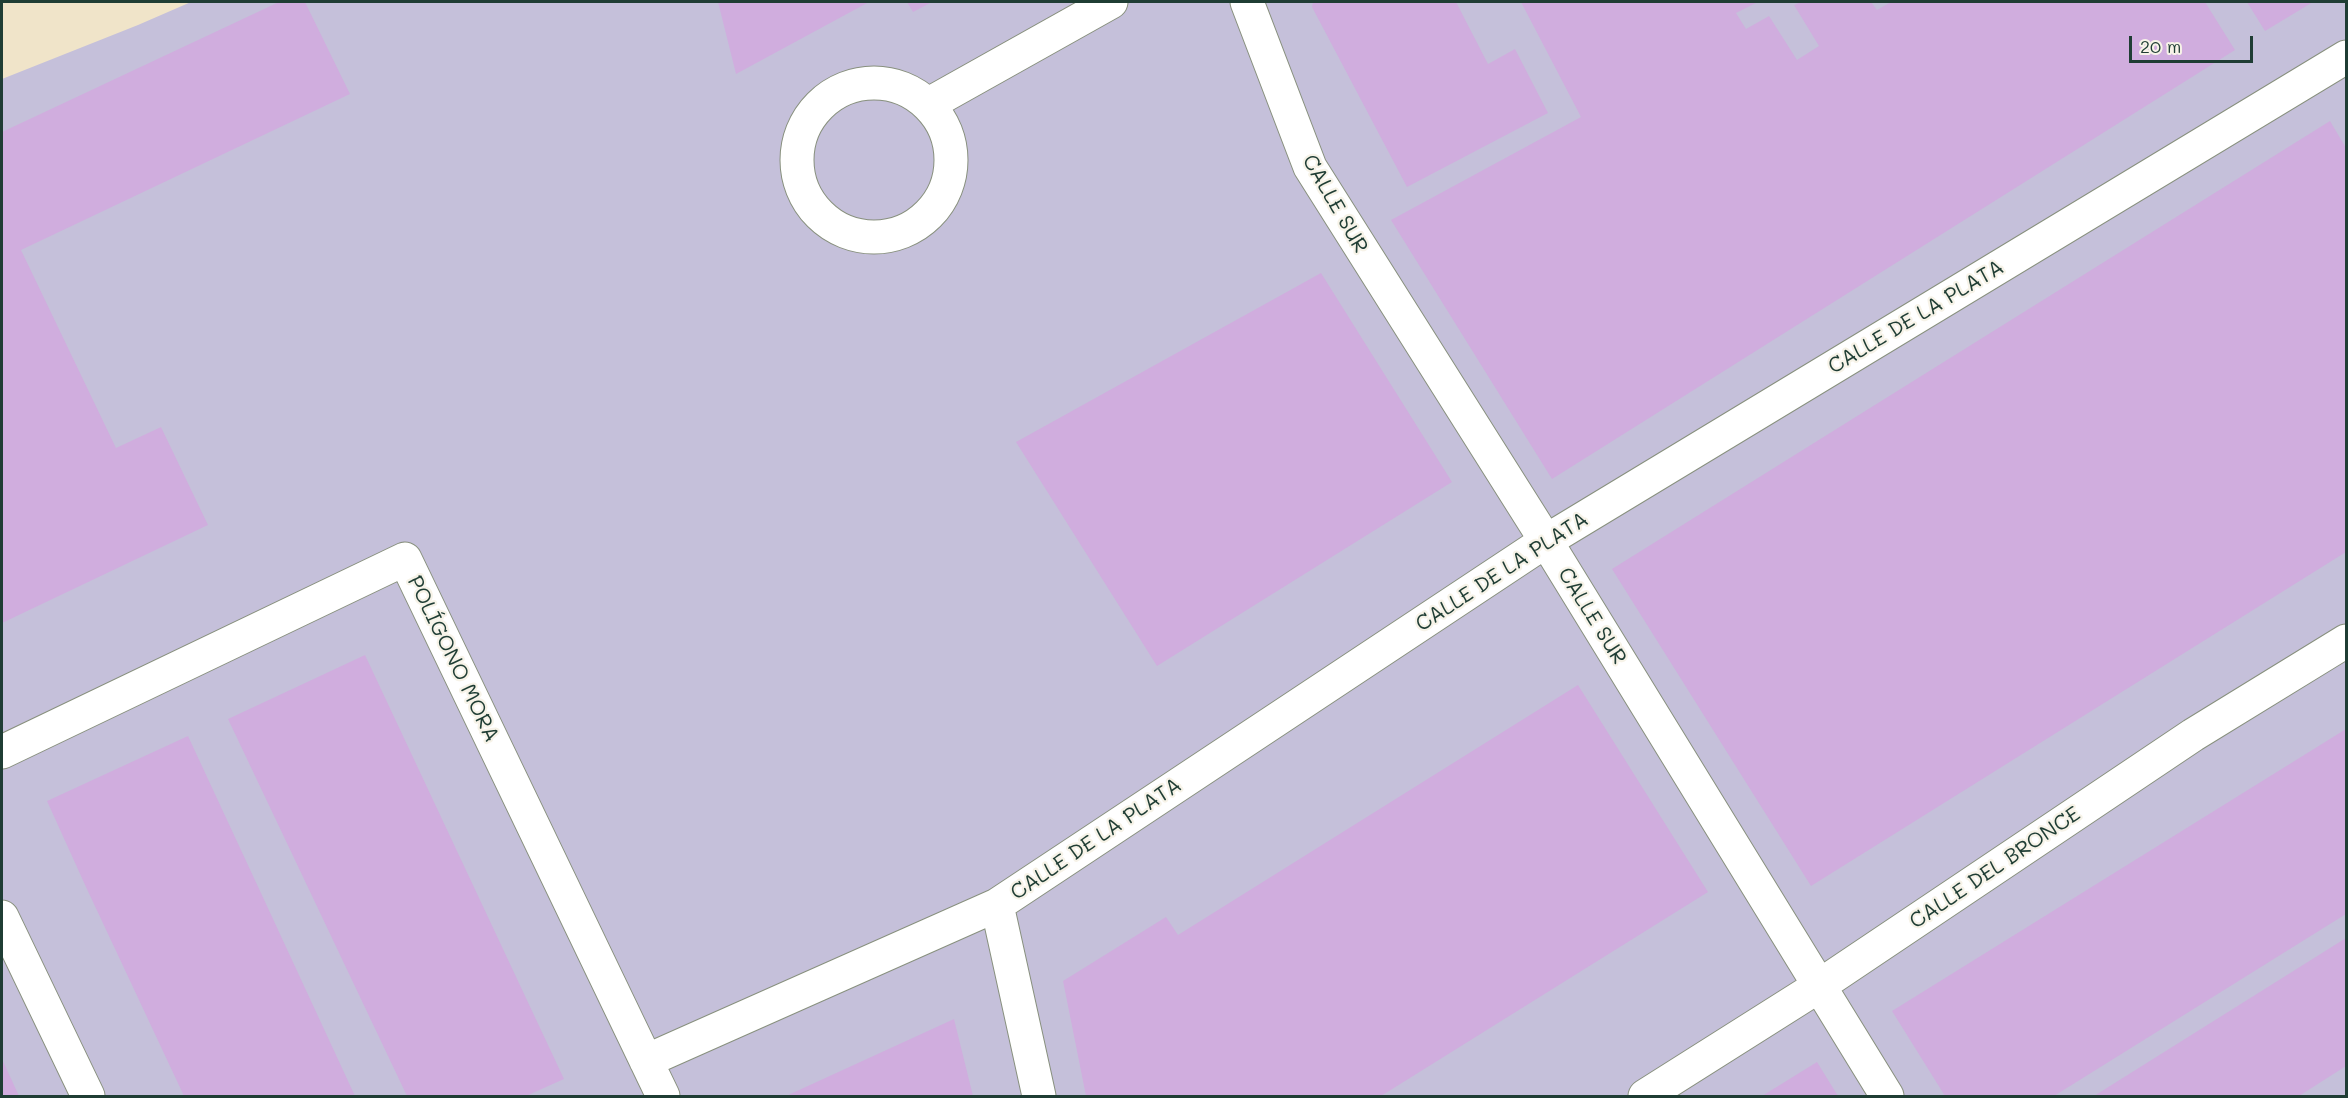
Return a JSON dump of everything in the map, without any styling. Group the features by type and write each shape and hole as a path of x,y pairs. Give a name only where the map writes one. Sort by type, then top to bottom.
{"street":[{"path":"929,104 1112,2"},
{"name":"CALLE SUR","path":"1247,2 1310,167 1546,541 1887,1096"},
{"name":"CALLE DE LA PLATA","path":"646,1061 997,905 1546,541 2346,57"},
{"path":"865,81 899,85 929,104 948,134 952,168 941,201 925,218 916,226 883,238 849,234 819,215 800,186 796,151 807,118 832,93 865,81"},
{"name":"POLÍGONO MORA","path":"2,752 405,559 663,1096"},
{"name":"CALLE DEL BRONCE","path":"1645,1096 1819,986 2193,735 2346,641"},
{"path":"997,905 1039,1096"},
{"path":"2,917 88,1096"}],"shaded area":[{"path":"191,2 2346,2 2346,1096 2,1096 2,79"}],"building":[{"path":"279,2 305,2 350,94 21,250 116,448 161,427 208,525 2,623 2,132"},
{"path":"718,2 869,2 736,74"},
{"path":"907,2 932,2 913,12"},
{"path":"1313,2 1456,2 1488,64 1515,49 1548,113 1407,187 1312,7"},
{"path":"1521,2 1758,2 1736,13 1746,29 1769,16 1797,60 1819,46 1794,5 1801,2 1871,2 1877,10 1891,2 2205,2 2235,50 1552,479 1391,220 1581,117"},
{"path":"2247,2 2313,2 2265,31"},
{"path":"2330,121 2346,148 2346,552 1811,886 1612,569"},
{"path":"1321,273 1452,482 1157,666 1016,442"},
{"path":"365,655 564,1079 526,1096 407,1096 228,719"},
{"path":"1578,685 1708,892 1381,1096 1086,1096 1063,981 1166,917 1178,935"},
{"path":"2346,729 2346,914 2054,1096 1945,1096 1892,1011"},
{"path":"188,736 355,1096 184,1096 86,887 47,801"},
{"path":"2346,938 2346,1066 2299,1096 2094,1096"},
{"path":"954,1019 973,1096 786,1096"},
{"path":"2,1059 19,1096 2,1096"},
{"path":"1817,1062 1838,1096 1762,1096"}]}
